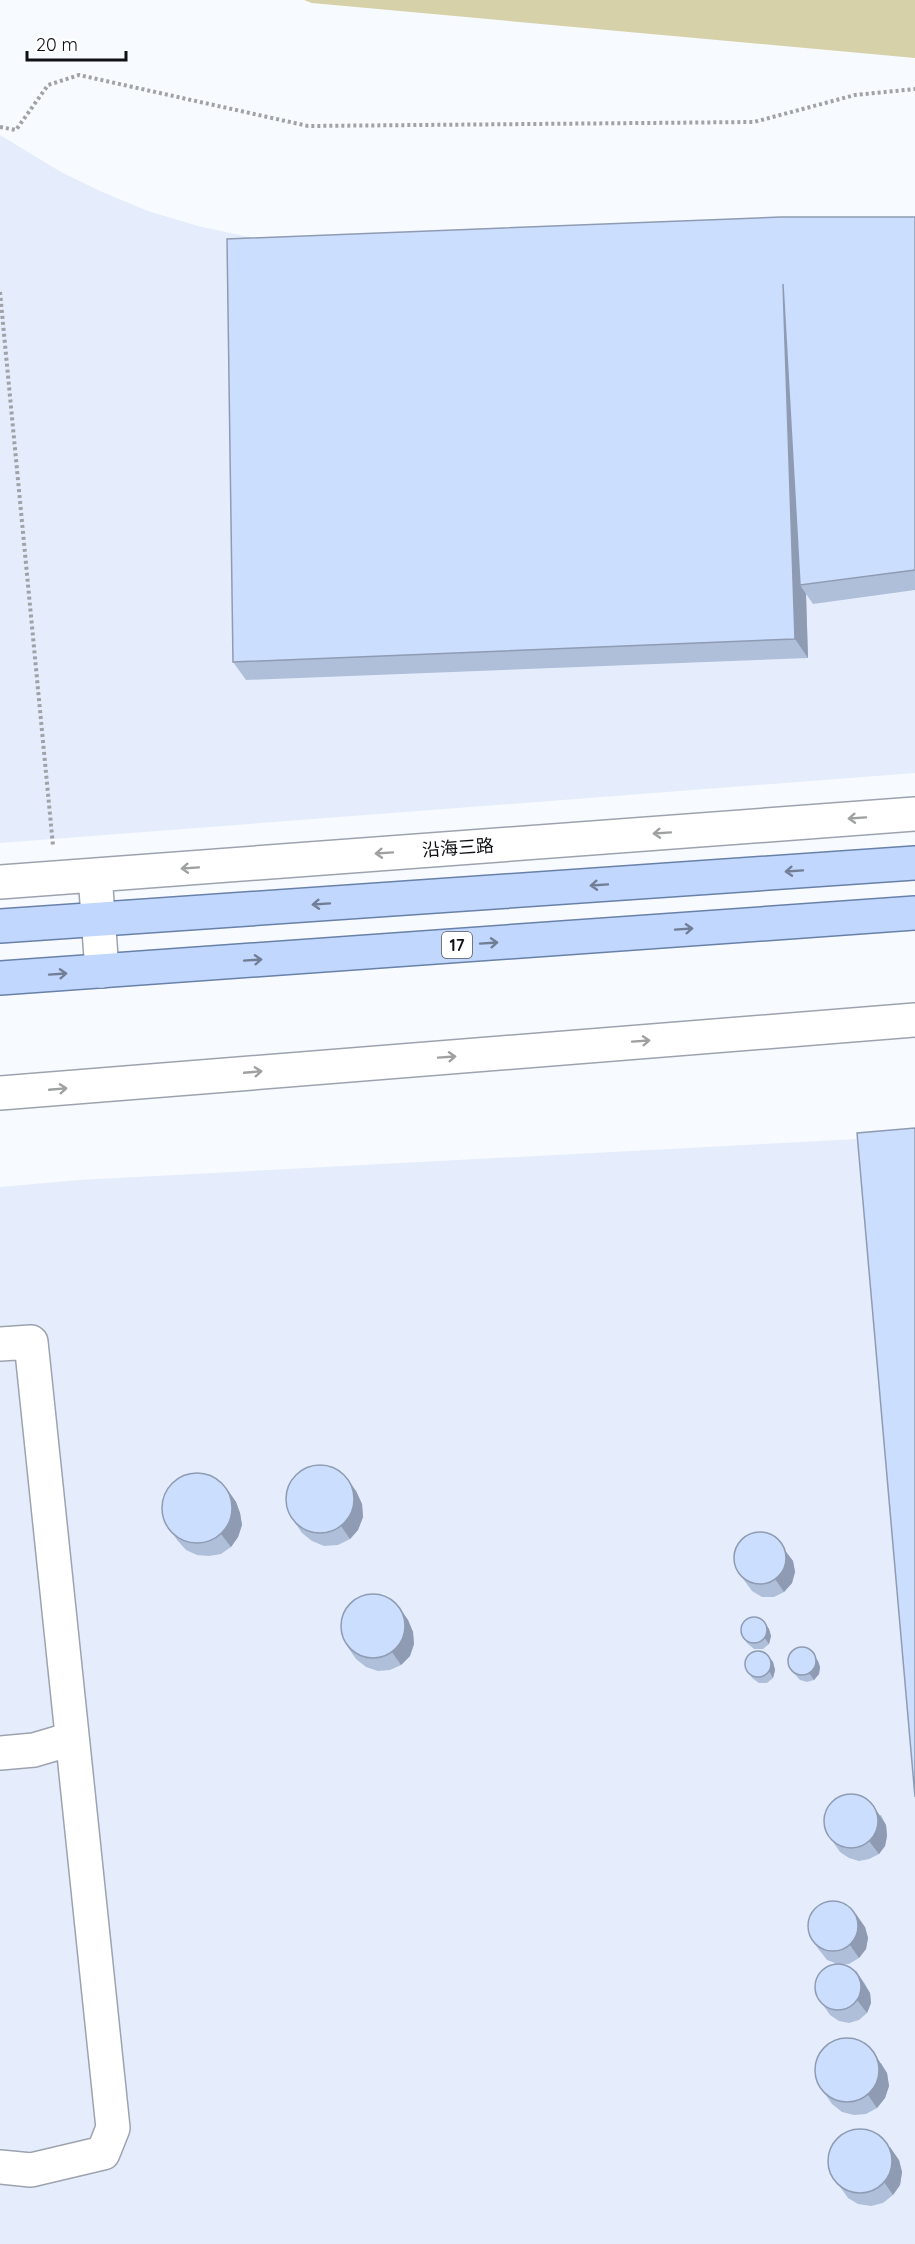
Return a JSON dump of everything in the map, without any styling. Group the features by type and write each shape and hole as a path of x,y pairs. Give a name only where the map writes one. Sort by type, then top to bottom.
{"main road":[{"path":"0,926 915,863"},
{"name":"17","path":"0,978 915,912"}],"street":[{"name":"沿海三路","path":"0,882 915,814"},
{"path":"95,875 102,971"},
{"path":"346,1064 389,1040 915,999"},
{"path":"0,1093 915,1020"},
{"path":"0,1344 32,1342 113,2128 103,2153 31,2170 0,2167"},
{"path":"0,1753 34,1750 72,1739"}],"path":[{"path":"0,127 16,130 48,85 79,75 309,126 754,122 855,95 915,89"},
{"path":"0,292 51,845 95,875"}],"shaded area":[{"path":"304,0 915,0 915,58 312,3"},
{"path":"0,135 61,172 148,211 198,226 249,237 300,244 915,227 915,773 0,843"},
{"path":"915,1136 915,2244 0,2244 0,1187 79,1180"}],"building":[{"path":"781,217 915,217 915,570 800,585 783,284 795,639 233,662 227,239"},
{"path":"915,1128 915,1797 857,1133"},
{"path":"320,1465 333,1468 344,1475 351,1486 354,1499 351,1512 344,1523 333,1530 320,1533 307,1530 296,1523 289,1512 286,1499 289,1486 296,1475 307,1468"},
{"path":"197,1473 210,1476 222,1483 229,1495 232,1508 229,1521 222,1533 210,1540 197,1543 184,1540 172,1533 165,1521 162,1508 165,1495 172,1483 184,1476"},
{"path":"760,1532 770,1534 778,1540 784,1548 786,1558 784,1568 778,1576 770,1582 760,1584 750,1582 742,1576 736,1568 734,1558 736,1548 742,1540 750,1534"},
{"path":"373,1594 391,1600 399,1608 405,1626 399,1644 391,1652 373,1658 355,1652 347,1644 341,1626 347,1608 355,1600"},
{"path":"754,1617 763,1621 767,1630 763,1639 754,1643 745,1639 741,1630 745,1621"},
{"path":"802,1647 812,1651 816,1661 812,1671 802,1675 792,1671 788,1661 792,1651"},
{"path":"758,1651 767,1655 771,1664 767,1673 758,1677 749,1673 745,1664 749,1655"},
{"path":"851,1794 861,1796 870,1802 876,1811 878,1821 876,1831 870,1840 861,1846 851,1848 841,1846 832,1840 826,1831 824,1821 826,1811 832,1802 841,1796"},
{"path":"828,1901 838,1901 851,1908 858,1921 858,1931 851,1944 838,1951 828,1951 819,1947 812,1940 808,1931 808,1921 812,1912 819,1905"},
{"path":"838,1964 854,1971 861,1987 854,2003 838,2010 822,2003 815,1987 822,1971"},
{"path":"847,2038 865,2044 873,2052 879,2070 873,2088 865,2096 847,2102 829,2096 821,2088 815,2070 821,2052 829,2044"},
{"path":"854,2129 866,2129 883,2138 890,2149 892,2161 890,2173 883,2184 866,2193 854,2193 842,2188 833,2179 828,2167 828,2155 833,2143 842,2134"}]}
